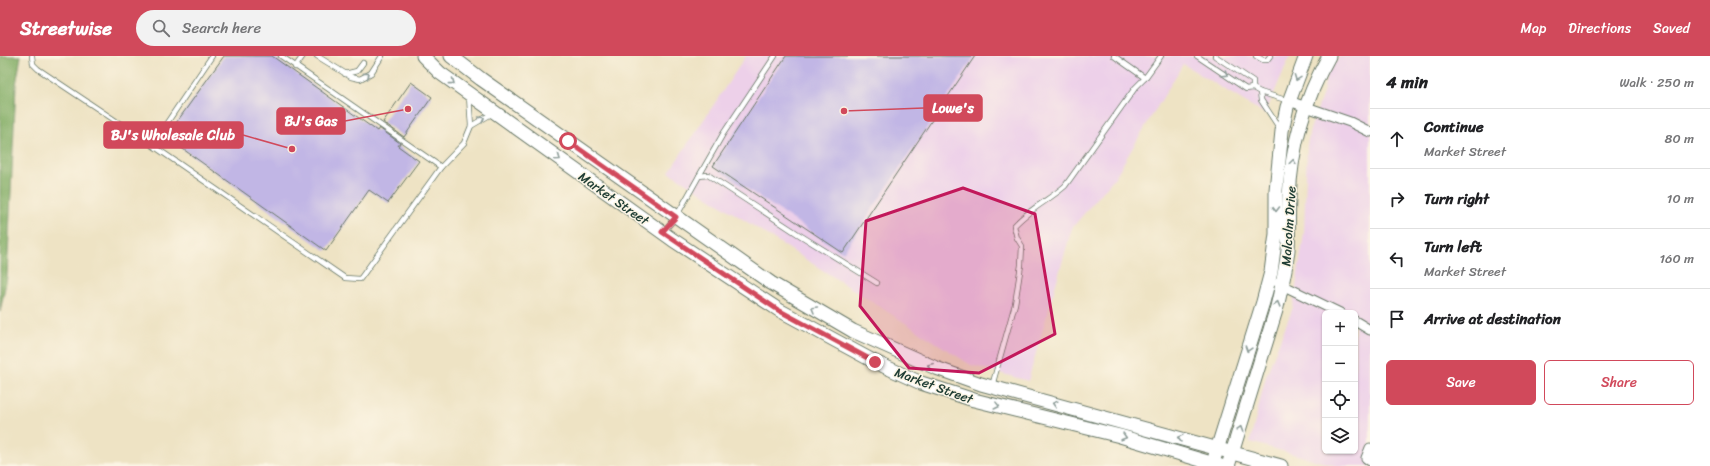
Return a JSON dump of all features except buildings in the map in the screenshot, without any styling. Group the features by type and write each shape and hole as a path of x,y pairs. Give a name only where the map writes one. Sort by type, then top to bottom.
{"street":[{"name":"Market Street","path":"424,56 440,73 662,232 778,310 875,362 921,383 974,400 1120,436 1217,465"},
{"name":"Market Street","path":"451,56 481,79 770,283 853,331 936,368 991,387 1281,466"},
{"name":"Malcolm Drive","path":"1217,465 1218,448 1269,279 1275,246 1278,161 1282,131 1289,101 1306,56"},
{"name":"Malcolm Drive","path":"1228,466 1282,285 1288,251 1288,198 1293,158 1306,106 1313,86 1329,56"},
{"path":"1289,101 1350,122 1370,132"},
{"path":"1269,279 1334,310"},
{"path":"1358,323 1370,330"},
{"path":"1370,448 1366,458 1370,461"}],"lane":[{"path":"32,56 33,64 38,69 346,278 360,280 441,167 464,143 470,126 469,94"},
{"path":"152,145 212,56"},
{"path":"281,56 441,167"},
{"path":"295,67 303,56"},
{"path":"317,56 356,79 366,77 373,70 382,56"},
{"path":"662,232 676,217 723,134 775,56"},
{"path":"1114,56 1145,78"},
{"path":"991,387 1015,304 1021,265 1022,246 1017,238 1014,226 1021,218 1055,195 1065,186 1135,88 1145,78 1161,56"},
{"path":"1197,56 1246,89 1253,88 1260,92 1289,101"},
{"path":"1215,56 1254,81 1253,88"},
{"path":"1256,56 1263,60 1266,60 1270,56"},
{"path":"346,74 357,71 363,63"},
{"path":"1260,92 1261,100 1282,131"},
{"path":"470,126 494,112"},
{"path":"699,176 708,175 877,283"}],"highlighted area":[{"path":"963,188 1035,214 1055,334 979,373 909,368 860,306 866,221"}],"shaded area":[{"path":"746,56 1290,56 1265,114 1183,64 1115,177 1072,228 1028,381 971,365 669,172"},
{"path":"1340,56 1370,56 1370,466 1336,466 1250,442 1266,376 1293,307 1304,233 1307,145 1310,130 1323,93 1327,74"}],"green space":[{"path":"0,56 21,56 16,85 7,277 0,312"}],"place":[{"name":"BJ's Gas","path":"408,109"},
{"name":"Lowe's","path":"844,111"},
{"name":"BJ's Wholesale Club","path":"292,149"}],"route":[{"path":"568,141 676,217 662,232 673,240 778,310 875,362"}]}
